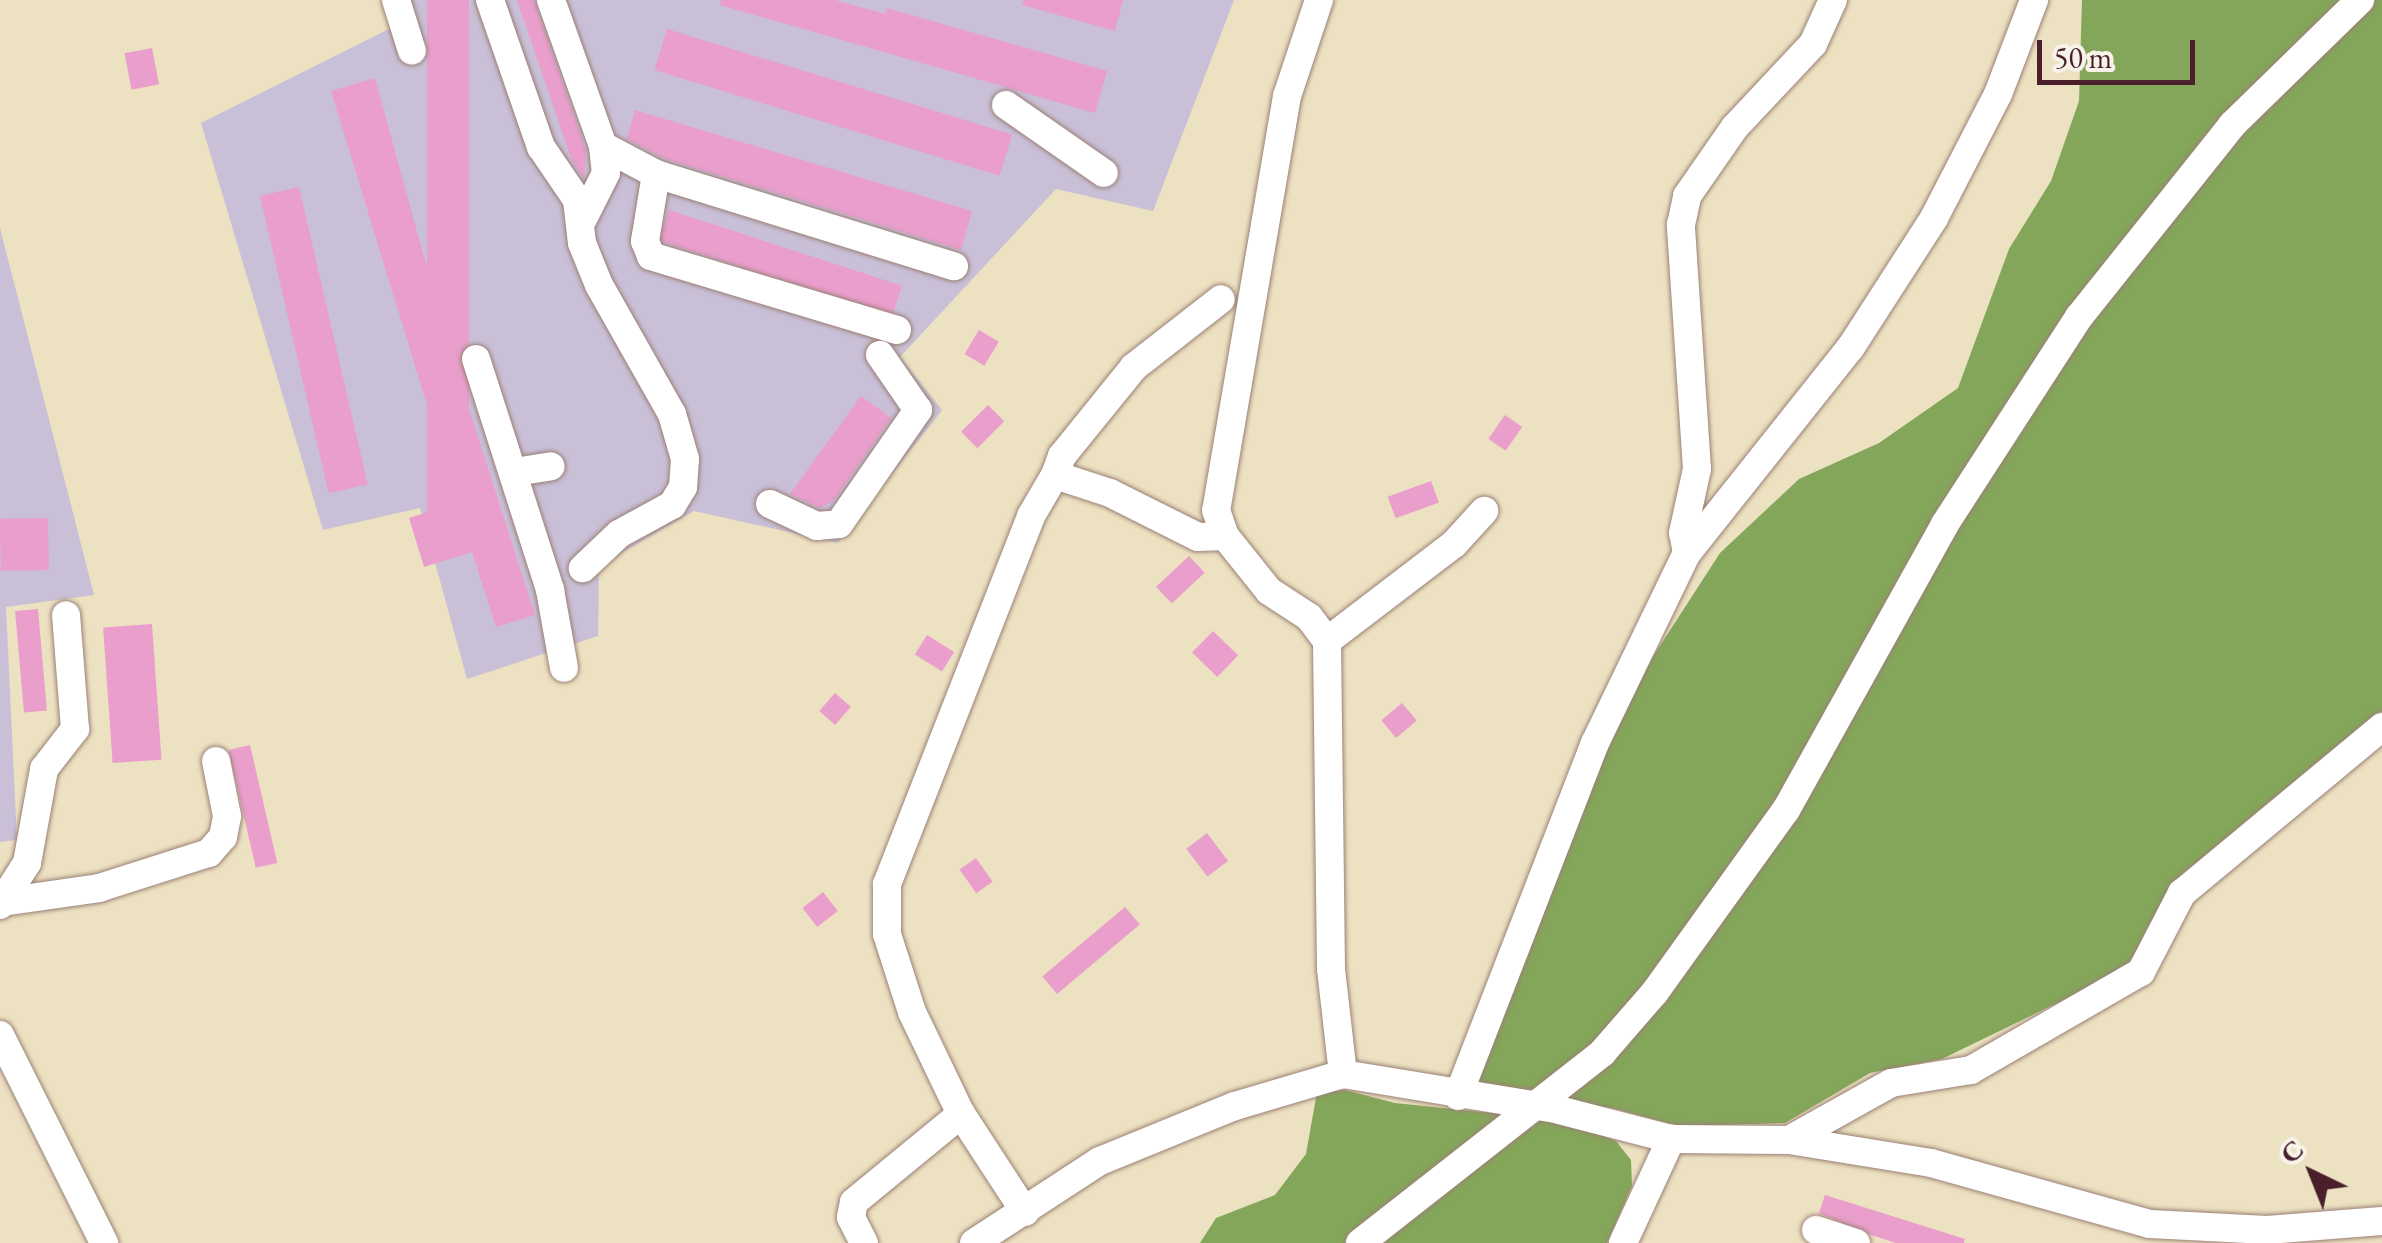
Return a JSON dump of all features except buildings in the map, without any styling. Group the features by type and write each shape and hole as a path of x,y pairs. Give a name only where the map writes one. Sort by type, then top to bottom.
{"street":[{"path":"396,0 412,50"},
{"path":"490,0 541,147 584,219"},
{"path":"551,0 603,146 606,174 584,219 582,243 598,284 672,414 684,459 683,487 672,505 618,534 583,568"},
{"path":"1320,0 1283,116 1216,510 1225,536 1269,591 1309,617 1327,641 1332,969 1343,1074"},
{"path":"1687,553 1683,533 1697,469 1682,226 1687,196 1735,126 1813,44 1833,0"},
{"path":"1458,1096 1595,743 1687,553 1851,347 1934,218 1991,110 2034,0"},
{"path":"1360,1243 1602,1053 1737,884 1993,446 2124,255 2232,125 2360,0"},
{"path":"1006,105 1104,173"},
{"path":"603,146 656,174 954,266"},
{"path":"656,174 645,241 651,256 897,330"},
{"path":"1025,1212 961,1114 895,970 887,884 1030,516 1062,456 1134,367 1221,299"},
{"path":"770,504 817,526 838,524 918,410 880,355"},
{"path":"476,359 515,472 564,668"},
{"path":"515,472 552,466"},
{"path":"1054,475 1110,493 1142,515 1198,537 1225,536"},
{"path":"1327,641 1454,544 1484,511"},
{"path":"1,904 27,862 44,770 75,728 66,615"},
{"path":"1789,1140 1891,1083 1971,1070 2141,972 2182,893 2382,727"},
{"path":"1,904 98,888 209,853 223,837 228,816 216,761"},
{"path":"0,1035 104,1243"},
{"path":"974,1243 1100,1161 1235,1106 1343,1074 1537,1106 1671,1139 1789,1140 1931,1163 2150,1224 2229,1236 2382,1221"},
{"path":"864,1243 851,1217 854,1202 961,1114"},
{"path":"1623,1243 1671,1139"},
{"path":"1816,1230 1856,1243"}],"shaded area":[{"path":"383,0 1234,0 1153,211 1056,189 900,357 942,410 838,543 694,511 599,566 598,636 467,679 420,508 323,530 201,123 393,27"},
{"path":"0,228 94,595 6,607 17,840 0,842"}],"green space":[{"path":"2082,0 2382,0 2382,716 2159,918 2123,971 1942,1059 1870,1073 1785,1123 1679,1126 1612,1108 1460,1094 1621,706 1720,553 1799,479 1879,443 1958,388 2009,249 2051,181 2079,101"},
{"path":"1345,1090 1395,1103 1560,1120 1616,1141 1631,1160 1632,1186 1607,1243 1200,1243 1216,1218 1275,1195 1306,1154 1317,1092"}]}
